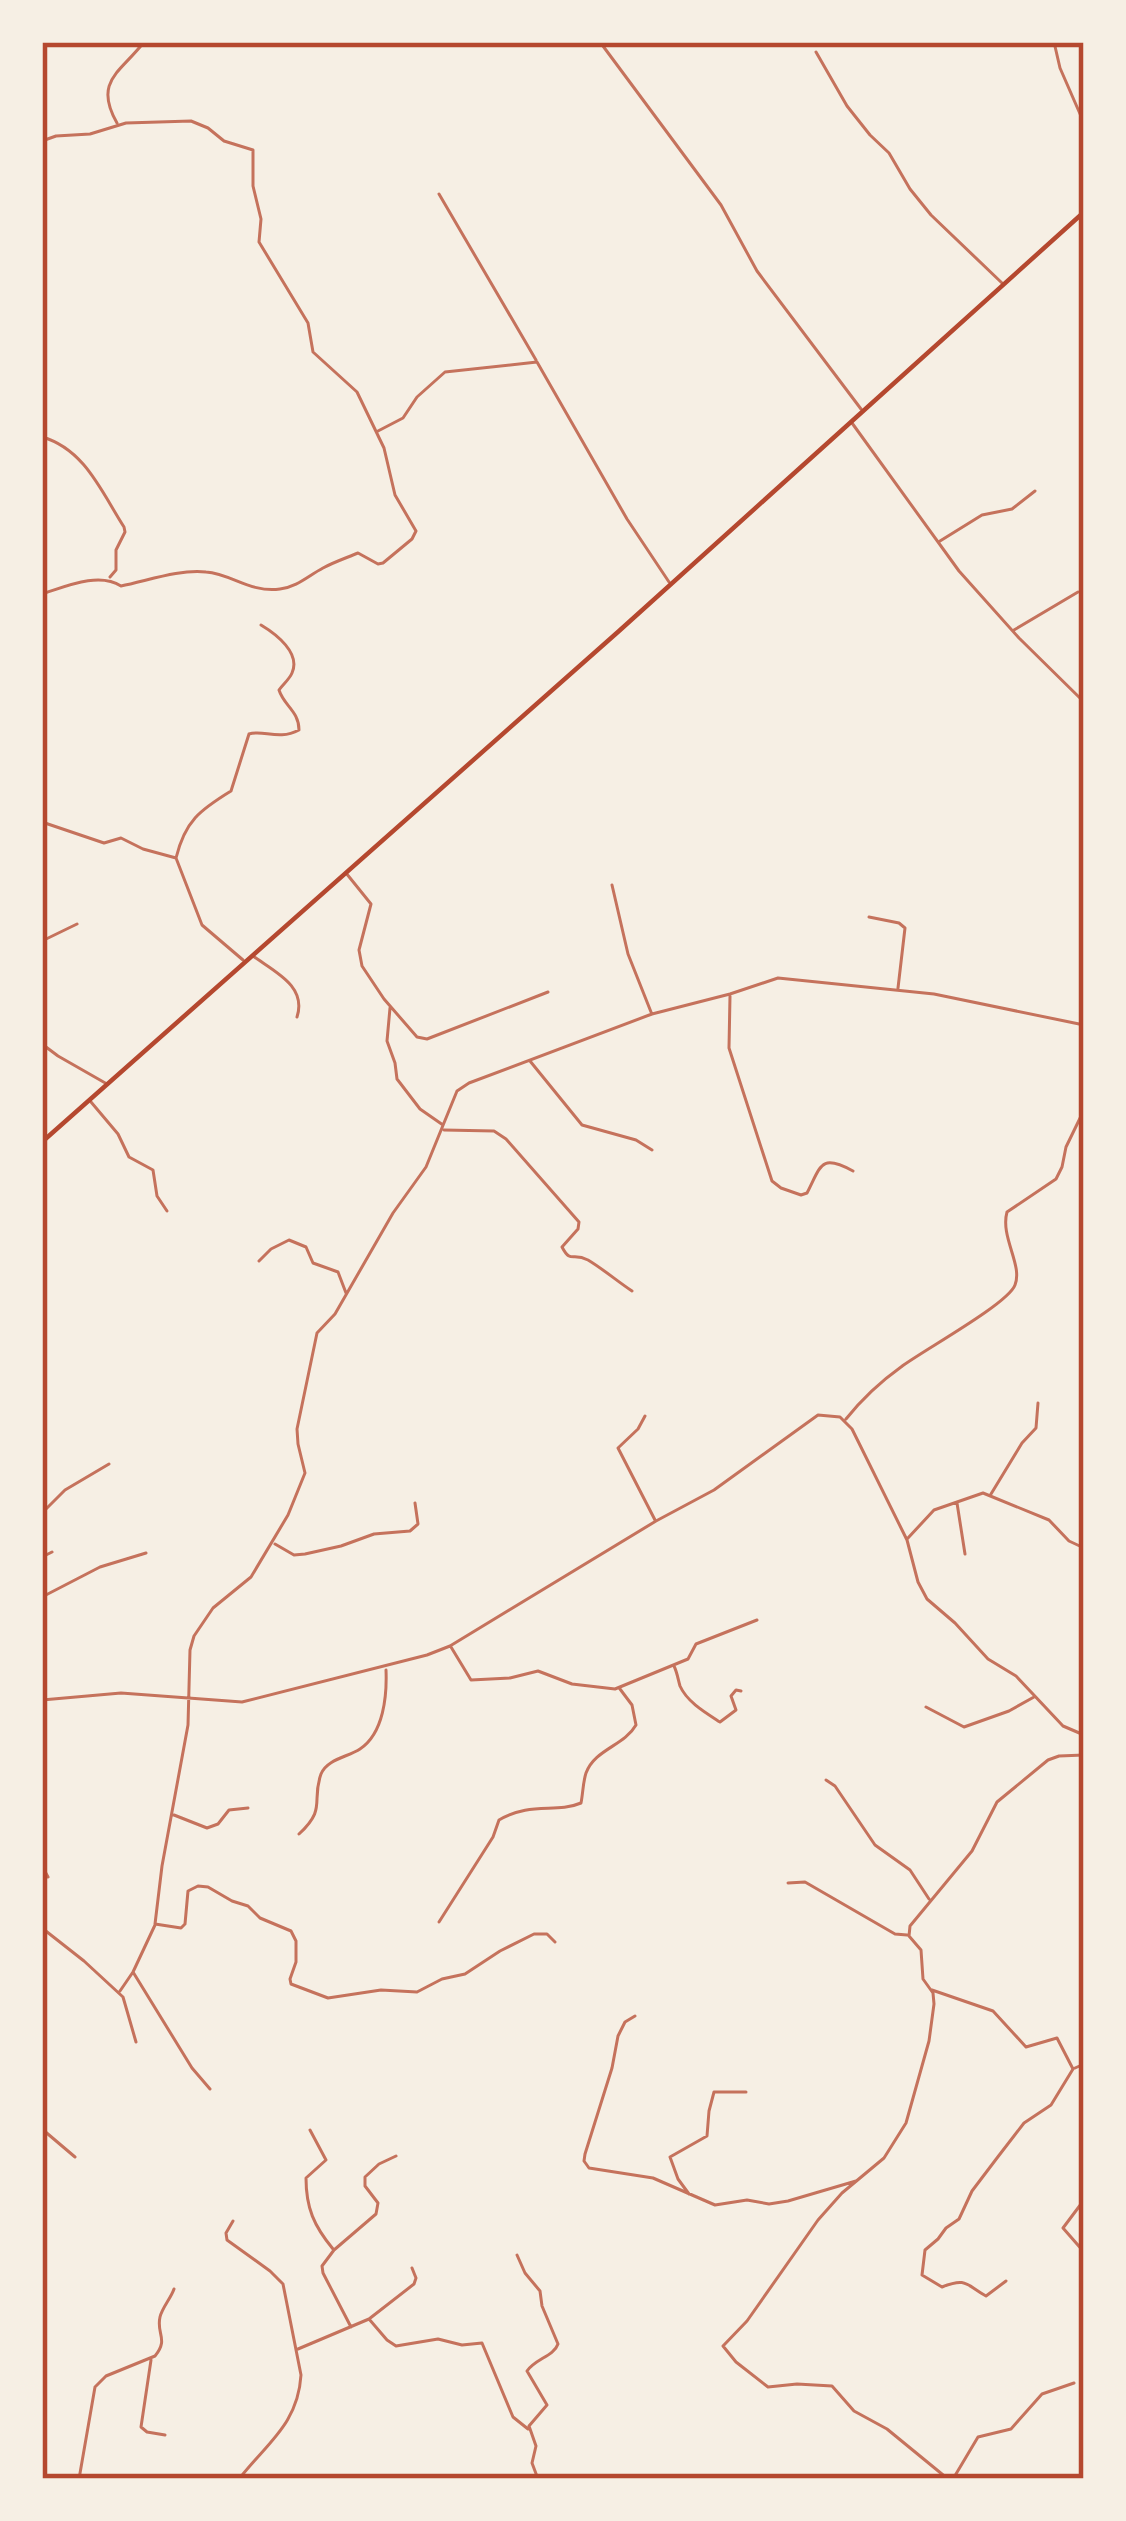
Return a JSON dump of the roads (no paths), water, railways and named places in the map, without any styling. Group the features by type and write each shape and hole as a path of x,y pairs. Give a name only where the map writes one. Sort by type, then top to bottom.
{"highway":[{"path":"42,1142 1084,212"}],"street":[{"path":"118,125 107,103 109,89 118,70 144,42"},
{"path":"600,42 721,205 757,271 862,410"},
{"path":"1054,42 1084,123"},
{"path":"816,52 848,106 893,159 910,189 1003,284"},
{"path":"42,141 118,125 191,121 253,150 260,245 309,326 313,352 358,392 384,448 395,495 416,531 383,563 358,553 281,590 205,572 121,586 109,578 95,579 42,594"},
{"path":"439,194 627,519 670,584"},
{"path":"376,431 400,421 416,397 442,374 537,362"},
{"path":"851,422 959,571 1084,702"},
{"path":"42,437 84,463 124,527 116,550 116,570 109,578"},
{"path":"939,542 982,515 1012,509 1035,491"},
{"path":"1013,631 1078,592"},
{"path":"244,961 202,925 176,858 191,820 231,791 248,734 276,736 299,730 297,713 279,689 292,674 293,658 278,635 261,625"},
{"path":"42,822 104,843 121,838 176,858"},
{"path":"345,872 370,901 359,955 366,973 417,1037 423,1040 548,992"},
{"path":"612,885 628,954 652,1014"},
{"path":"869,917 905,928 897,990"},
{"path":"42,941 77,924"},
{"path":"251,955 295,989 300,1000 297,1017"},
{"path":"119,1992 155,1924 188,1725 194,1636 213,1608 247,1582 273,1543 304,1479 297,1429 317,1333 335,1315 393,1213 430,1160 459,1088 652,1014 781,977 934,994 1084,1025"},
{"path":"730,994 732,1061 772,1181 801,1195 822,1164 831,1162 853,1171"},
{"path":"390,1006 387,1041 397,1079 421,1109 442,1127 494,1131 506,1139 579,1222 562,1247 564,1254 584,1258 632,1291"},
{"path":"42,1044 108,1084"},
{"path":"529,1060 582,1125 636,1140 652,1150"},
{"path":"90,1100 130,1157 153,1170 157,1196 166,1211"},
{"path":"845,1420 896,1370 1010,1293 1017,1278 1005,1234 1007,1212 1059,1175 1084,1110"},
{"path":"259,1261 290,1240 306,1247 314,1263 338,1272 347,1294"},
{"path":"990,1495 1036,1428 1038,1403"},
{"path":"42,1700 121,1693 246,1701 386,1668 450,1646 724,1483 818,1415 832,1414 845,1420 867,1455 907,1540 928,1599 988,1659 1016,1676 1063,1726 1084,1735"},
{"path":"645,1416 618,1448 656,1521"},
{"path":"42,1513 65,1490 109,1464"},
{"path":"907,1540 930,1513 983,1493 1049,1520 1084,1548"},
{"path":"957,1501 965,1554"},
{"path":"273,1543 297,1555 376,1534 410,1531 418,1524 415,1504"},
{"path":"42,1557 52,1552"},
{"path":"42,1597 100,1567 146,1552"},
{"path":"450,1646 471,1680 538,1671 572,1684 619,1688 688,1659 696,1644 757,1620"},
{"path":"673,1664 693,1702 720,1722 736,1710 731,1694 741,1691"},
{"path":"299,1834 314,1819 325,1767 371,1738 384,1707 386,1668"},
{"path":"439,1922 499,1820 530,1807 580,1803 588,1767 627,1738 636,1725 632,1706 619,1688"},
{"path":"926,1707 964,1727 1036,1696"},
{"path":"1075,2383 1042,2394 1011,2429 978,2437 950,2479 886,2428 854,2411 832,2386 768,2387 724,2347 818,2220 884,2158 906,2123 929,2041 934,2004 910,1926 972,1851 997,1802 1048,1760 1084,1755"},
{"path":"826,1780 875,1845 910,1870 931,1900"},
{"path":"172,1814 207,1828 232,1808 248,1808"},
{"path":"42,1866 48,1877"},
{"path":"788,1883 805,1882 896,1934 909,1934"},
{"path":"155,1924 181,1928 188,1891 198,1886 213,1889 291,1931 296,1941 291,1984 328,1998 381,1990 417,1992 465,1974 535,1934 547,1934 555,1942"},
{"path":"42,1928 119,1992 136,2042"},
{"path":"133,1972 184,2057 210,2089"},
{"path":"930,1989 993,2011 1026,2047 1057,2038 1073,2069"},
{"path":"635,2017 625,2022 618,2036 584,2161 591,2169 643,2176 715,2206 747,2200 769,2204 857,2180"},
{"path":"1006,2281 986,2296 969,2283 955,2281 942,2287 922,2275 924,2252 959,2219 972,2191 1024,2122 1051,2105 1073,2069 1084,2064"},
{"path":"691,2195 670,2157 707,2137 714,2092 746,2092"},
{"path":"42,2129 75,2157"},
{"path":"310,2130 326,2161 306,2178 309,2210 334,2250"},
{"path":"351,2327 322,2271 323,2263 378,2211 364,2183 366,2174 396,2156"},
{"path":"1084,2200 1063,2228 1084,2252"},
{"path":"233,2221 227,2240 283,2284 301,2382 292,2413 280,2432 238,2479"},
{"path":"517,2255 540,2291 558,2344 527,2371 548,2405 530,2429 538,2479"},
{"path":"296,2350 369,2319 414,2284 412,2268"},
{"path":"79,2479 97,2384 152,2358 162,2346 160,2315 174,2289"},
{"path":"369,2319 397,2346 438,2339 462,2345 482,2343 513,2417 530,2429"},
{"path":"152,2358 141,2427 166,2435"}]}
